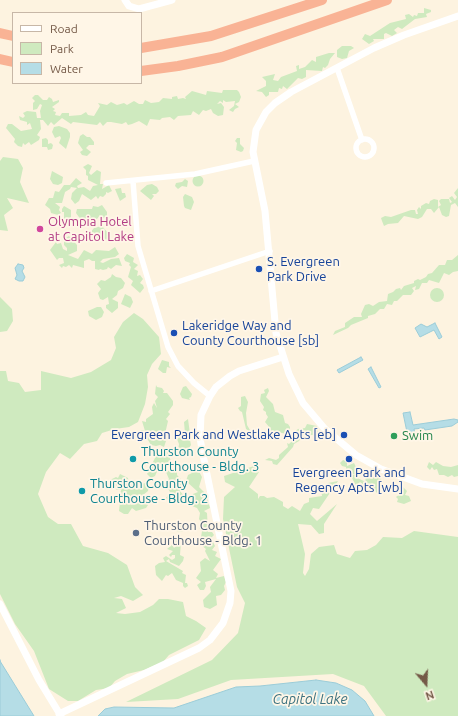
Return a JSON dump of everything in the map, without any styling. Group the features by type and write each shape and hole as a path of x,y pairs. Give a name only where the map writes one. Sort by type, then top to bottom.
{"highway":[{"path":"142,48 210,36 322,0"},
{"path":"142,71 178,66 222,57 386,0"},
{"path":"0,33 12,36"},
{"path":"0,59 12,62"}],"street":[{"path":"125,1 129,6 139,9 172,0"},
{"path":"458,16 404,34 290,92 270,108 256,130 253,152 265,211 270,251 274,319 283,357 289,374 303,403 325,429 356,455 400,477 422,484 458,489"},
{"path":"337,68 362,140"},
{"path":"106,183 195,174 254,161"},
{"path":"133,181 138,246 163,333 173,357 194,383 210,396"},
{"path":"151,291 270,251"},
{"path":"0,604 39,680 60,715 199,648 210,640 223,624 230,603 231,591 200,438 201,415 216,387 233,375 283,357"}],"green space":[{"path":"424,8 431,10 431,12 426,14 427,17 415,19 402,29 398,27 394,30 397,33 392,36 386,33 384,34 384,39 373,39 374,41 369,44 362,39 365,34 370,36 390,23 406,19 405,15 409,14 413,17 414,15 417,16 418,13 424,13"},
{"path":"342,46 351,46 354,48 349,51 347,58 342,59 337,57 337,50"},
{"path":"329,53 335,53 330,59 328,65 325,68 323,67 322,71 306,70 306,77 302,79 298,78 287,89 283,86 282,89 279,88 278,92 269,92 269,95 266,97 262,92 256,91 266,86 266,81 262,77 275,74 273,80 278,81 281,77 297,71 296,66 299,65 299,69 305,67 312,60 316,62 316,57"},
{"path":"223,90 237,90 241,97 239,102 235,104 239,107 233,112 229,110 234,106 235,101 226,102 223,100 223,103 220,101 217,104 221,103 224,107 223,115 218,116 213,113 211,109 206,111 203,110 199,115 193,111 191,115 178,116 174,120 170,117 162,118 160,120 150,119 147,126 139,121 128,125 126,122 122,124 107,122 103,126 100,122 97,125 73,122 71,124 62,118 54,125 51,122 48,126 43,120 40,120 41,129 37,135 40,137 39,140 31,145 29,142 25,145 23,143 22,147 18,146 14,142 15,139 6,128 8,124 12,124 21,131 32,129 30,123 27,125 27,122 20,120 19,116 23,118 25,116 23,113 27,111 36,112 37,118 41,118 40,111 42,105 40,104 37,109 33,110 33,103 35,101 32,98 35,95 38,95 43,100 47,100 49,97 53,102 59,100 59,102 52,107 55,109 53,111 56,112 55,115 60,116 62,113 69,113 69,116 81,115 86,112 88,115 94,116 100,106 98,103 107,105 111,102 117,105 124,103 127,105 134,101 139,104 143,104 145,100 151,103 159,102 163,98 172,99 172,97 177,96 178,99 186,99 185,97 192,91 206,95 207,91 222,93"},
{"path":"59,126 67,129 70,133 66,149 59,143 61,138 60,136 55,138 52,132 54,127"},
{"path":"83,134 90,137 94,142 94,145 89,145 86,148 91,152 87,156 82,155 80,152 83,150 78,143 80,136"},
{"path":"46,138 48,140 48,144 51,143 53,145 52,149 48,150 47,147 42,147 42,139"},
{"path":"237,138 240,138 240,144 244,148 241,152 236,150 237,143 235,141"},
{"path":"3,157 18,159 23,168 20,182 29,203 7,198 13,208 4,215 8,231 0,230 0,161"},
{"path":"88,164 92,166 89,173 91,175 97,170 101,172 100,184 103,184 102,189 109,185 112,191 108,193 106,192 103,197 100,196 98,199 96,196 91,200 82,194 79,201 75,204 71,199 72,193 77,188 71,187 65,192 62,203 55,203 60,207 59,210 61,213 58,215 51,213 50,209 45,205 49,198 53,198 55,191 59,192 64,185 70,185 76,178 82,183 77,186 78,188 84,187 90,191 93,186 98,185 88,180 86,170 83,167"},
{"path":"52,171 63,177 62,183 58,185 53,184 50,179"},
{"path":"196,176 200,176 202,177 202,185 196,186 193,183 193,179"},
{"path":"185,179 188,181 187,187 182,186 178,189 175,186 176,183 182,182"},
{"path":"152,184 157,187 159,191 156,194 152,194 154,196 151,200 140,191 147,185"},
{"path":"121,188 122,193 125,193 126,197 120,201 115,189"},
{"path":"458,188 458,207 455,203 451,205 449,216 446,217 442,215 439,207 434,213 431,209 427,209 422,217 418,219 404,216 398,223 384,226 381,218 385,216 391,217 411,210 415,210 416,214 418,214 417,210 419,207 421,209 421,206 426,203 429,204 430,201 434,199 438,200 438,207 441,205 439,201 441,199 449,199 450,203 452,202 449,198 452,196 455,200 457,197 454,193"},
{"path":"185,194 192,197 194,202 191,210 185,208 184,206 183,197"},
{"path":"102,205 107,212 107,216 102,219 100,215 97,219 93,220 87,216 86,219 81,220 76,213 77,209 92,209 93,206 98,207"},
{"path":"64,206 71,210 71,217 67,222 64,219 64,212 62,212"},
{"path":"102,226 109,235 106,240 97,238 90,233 94,228"},
{"path":"69,236 77,245 77,251 68,255 78,259 84,250 92,254 96,250 109,251 115,247 119,254 115,257 103,259 100,262 103,263 111,259 119,258 122,266 116,265 111,269 108,267 107,269 99,270 95,269 95,261 89,259 84,261 84,268 73,265 72,268 69,265 66,267 63,266 62,268 59,265 64,263 63,258 59,258 57,260 50,250 56,242 57,244 61,243 63,249 67,251 67,248 64,245 64,239"},
{"path":"127,254 134,258 133,262 138,265 134,269 138,271 137,276 140,275 143,279 140,283 144,288 140,293 131,285 133,281 128,277 131,267 129,265 130,263 125,261 124,258"},
{"path":"458,255 458,271 449,275 444,273 439,283 429,280 427,283 422,283 419,289 415,290 416,286 412,288 414,291 411,295 403,295 397,301 394,301 392,305 387,304 384,309 380,309 375,314 368,316 368,318 333,335 335,331 345,327 345,323 354,317 362,317 361,314 365,305 369,304 373,306 379,302 387,301 388,294 396,289 400,288 401,290 404,286 426,277 439,265 445,265 447,260 452,260"},
{"path":"112,274 121,278 125,283 123,288 118,291 117,295 112,299 118,302 118,308 112,313 106,308 106,305 109,304 108,297 103,300 100,299 98,293 101,289 97,284 101,280 105,281 111,277"},
{"path":"434,288 440,288 444,292 444,298 440,302 434,302 430,298 430,292"},
{"path":"125,294 131,297 133,302 130,308 121,304"},
{"path":"0,297 12,309 13,321 7,331 0,332"},
{"path":"101,307 104,312 102,317 96,320 89,316 88,311"},
{"path":"134,313 143,319 159,337 161,354 152,364 147,375 148,387 145,404 138,422 129,427 102,433 97,441 84,444 70,459 60,453 46,472 38,494 48,517 58,524 71,524 83,546 108,553 127,565 135,587 143,595 133,601 121,596 114,598 122,599 126,608 116,613 125,614 140,612 153,605 159,599 168,599 183,602 186,616 206,628 199,640 169,655 163,662 144,670 127,674 115,681 109,688 96,690 78,701 68,701 49,689 34,651 15,624 0,594 0,371 6,371 8,381 19,383 25,392 41,390 41,371 71,378 91,372 111,360 116,348 114,337 123,322"},
{"path":"162,360 169,362 169,366 171,368 167,367 166,373 163,373 158,369"},
{"path":"156,385 157,387 162,388 164,391 163,393 167,393 173,401 173,405 168,412 170,414 166,419 168,421 165,434 169,435 168,439 165,440 163,438 163,439 166,441 164,447 160,445 151,445 148,440 144,439 139,433 141,430 145,431 142,421 146,422 146,419 153,414 152,407 154,403 157,408 155,401 158,397 155,394"},
{"path":"186,386 192,394 189,398 190,400 182,398 180,394 183,387"},
{"path":"268,388 269,391 266,397 273,404 275,412 283,415 285,423 290,427 290,431 286,434 274,431 272,434 269,432 270,428 265,422 268,417 266,412 263,410 264,407 260,401 261,394 265,393 264,390"},
{"path":"245,396 248,402 246,413 249,431 246,429 242,412 238,408 241,406 241,397"},
{"path":"188,419 190,434 187,437 190,440 191,445 184,455 178,451 179,444 177,439 185,434 184,422"},
{"path":"307,424 317,426 318,431 315,435 311,435 307,431 304,432 299,441 294,444 277,465 273,464 272,461 265,460 269,458 276,460 279,458 279,455 288,447 287,443 289,444 298,435 294,432 298,429 305,428"},
{"path":"160,448 168,452 171,462 159,467 155,476 151,478 147,474"},
{"path":"343,460 347,461 347,466 354,463 359,473 355,477 366,482 364,472 368,472 372,479 376,475 381,478 382,485 379,489 381,493 377,493 371,486 367,487 360,482 356,486 351,476 355,474 352,474 350,470 342,466 340,463"},
{"path":"429,462 433,465 436,462 443,466 451,467 458,465 458,476 454,477 452,475 448,477 439,475 437,469 434,470 432,467 430,470 427,467"},
{"path":"193,465 196,466 202,477 199,487 206,494 210,508 204,511 207,513 208,532 212,532 214,535 210,539 210,543 213,542 215,546 212,550 217,552 215,556 221,559 213,570 218,574 216,578 224,576 226,582 224,586 225,590 221,595 216,596 217,605 210,609 204,607 203,600 211,592 210,587 216,579 205,582 206,586 204,590 200,590 197,585 201,582 196,578 201,571 200,562 205,558 210,561 205,551 206,549 200,544 202,531 199,528 201,522 199,519 200,513 197,508 192,506 191,499 193,494 198,492 186,481 188,475 192,473 188,469"},
{"path":"254,466 259,472 249,487 258,494 258,499 260,496 267,498 274,497 283,502 283,506 288,509 292,506 300,511 304,504 309,502 309,498 322,496 321,489 328,483 338,481 319,509 313,508 310,514 317,521 337,504 324,524 324,533 319,534 311,525 298,524 305,554 303,573 305,576 309,569 311,554 319,547 334,545 337,554 350,558 355,551 367,550 376,545 383,537 402,538 414,531 458,537 458,716 386,716 364,686 333,674 231,680 178,699 126,702 212,660 238,633 245,603 237,587 223,519 224,497 235,487 225,482 224,476"},
{"path":"174,468 177,471 177,475 184,483 180,491 184,496 182,500 178,502 175,499 172,503 166,498 170,492 165,483 169,479 166,472"},
{"path":"120,474 128,478 129,484 141,486 144,483 148,484 148,491 143,495 148,505 146,508 136,511 132,508 128,514 124,514 119,511 120,502 124,500 128,501 131,505 135,504 136,497 131,501 129,497 120,496 121,490 117,490 113,486 114,484 110,480 116,477 118,478"},
{"path":"403,487 407,491 405,495 409,496 411,501 404,504 397,502 398,499 396,497 400,494 398,490"},
{"path":"178,522 182,522 184,523 184,531 178,532 175,529 175,525"},
{"path":"177,537 181,542 180,555 184,557 183,561 179,566 170,562 169,559 166,561 183,571 182,573 186,575 185,583 187,583 188,586 185,588 183,583 176,580 172,573 168,576 166,575 162,581 156,575 155,566 159,563 165,562 163,558 166,556 172,560 175,558 175,555 172,555 171,557 169,555 173,551 167,549 172,545 174,548 177,545 173,544 176,542 173,539"}],"water":[{"path":"18,264 23,265 24,268 22,271 25,277 23,281 15,279 17,275 15,268"},
{"path":"435,323 442,337 439,339 434,330 420,337 415,328 421,324 427,327"},
{"path":"361,357 363,360 339,373 337,370"},
{"path":"371,367 381,387 379,388 368,369"},
{"path":"410,412 413,425 454,419 458,420 458,422 452,426 425,430 424,428 414,429 415,435 408,437 403,413"},
{"path":"0,661 34,716 0,716"},
{"name":"Capitol Lake","path":"316,680 336,683 352,690 365,701 374,716 98,716 105,709 114,707 174,708 236,687"}],"place":[{"name":"Olympia Hotel at Capitol Lake","path":"40,229"},
{"name":"S. Evergreen Park Drive","path":"259,269"},
{"name":"Lakeridge Way and County Courthouse [sb]","path":"174,333"},
{"name":"Evergreen Park and Westlake Apts [eb]","path":"344,435"},
{"name":"Swim","path":"394,436"},
{"name":"Thurston County Courthouse - Bldg. 3","path":"133,459"},
{"name":"Evergreen Park and Regency Apts [wb]","path":"349,459"},
{"name":"Thurston County Courthouse - Bldg. 2","path":"82,491"},
{"name":"Thurston County Courthouse - Bldg. 1","path":"136,533"}]}
